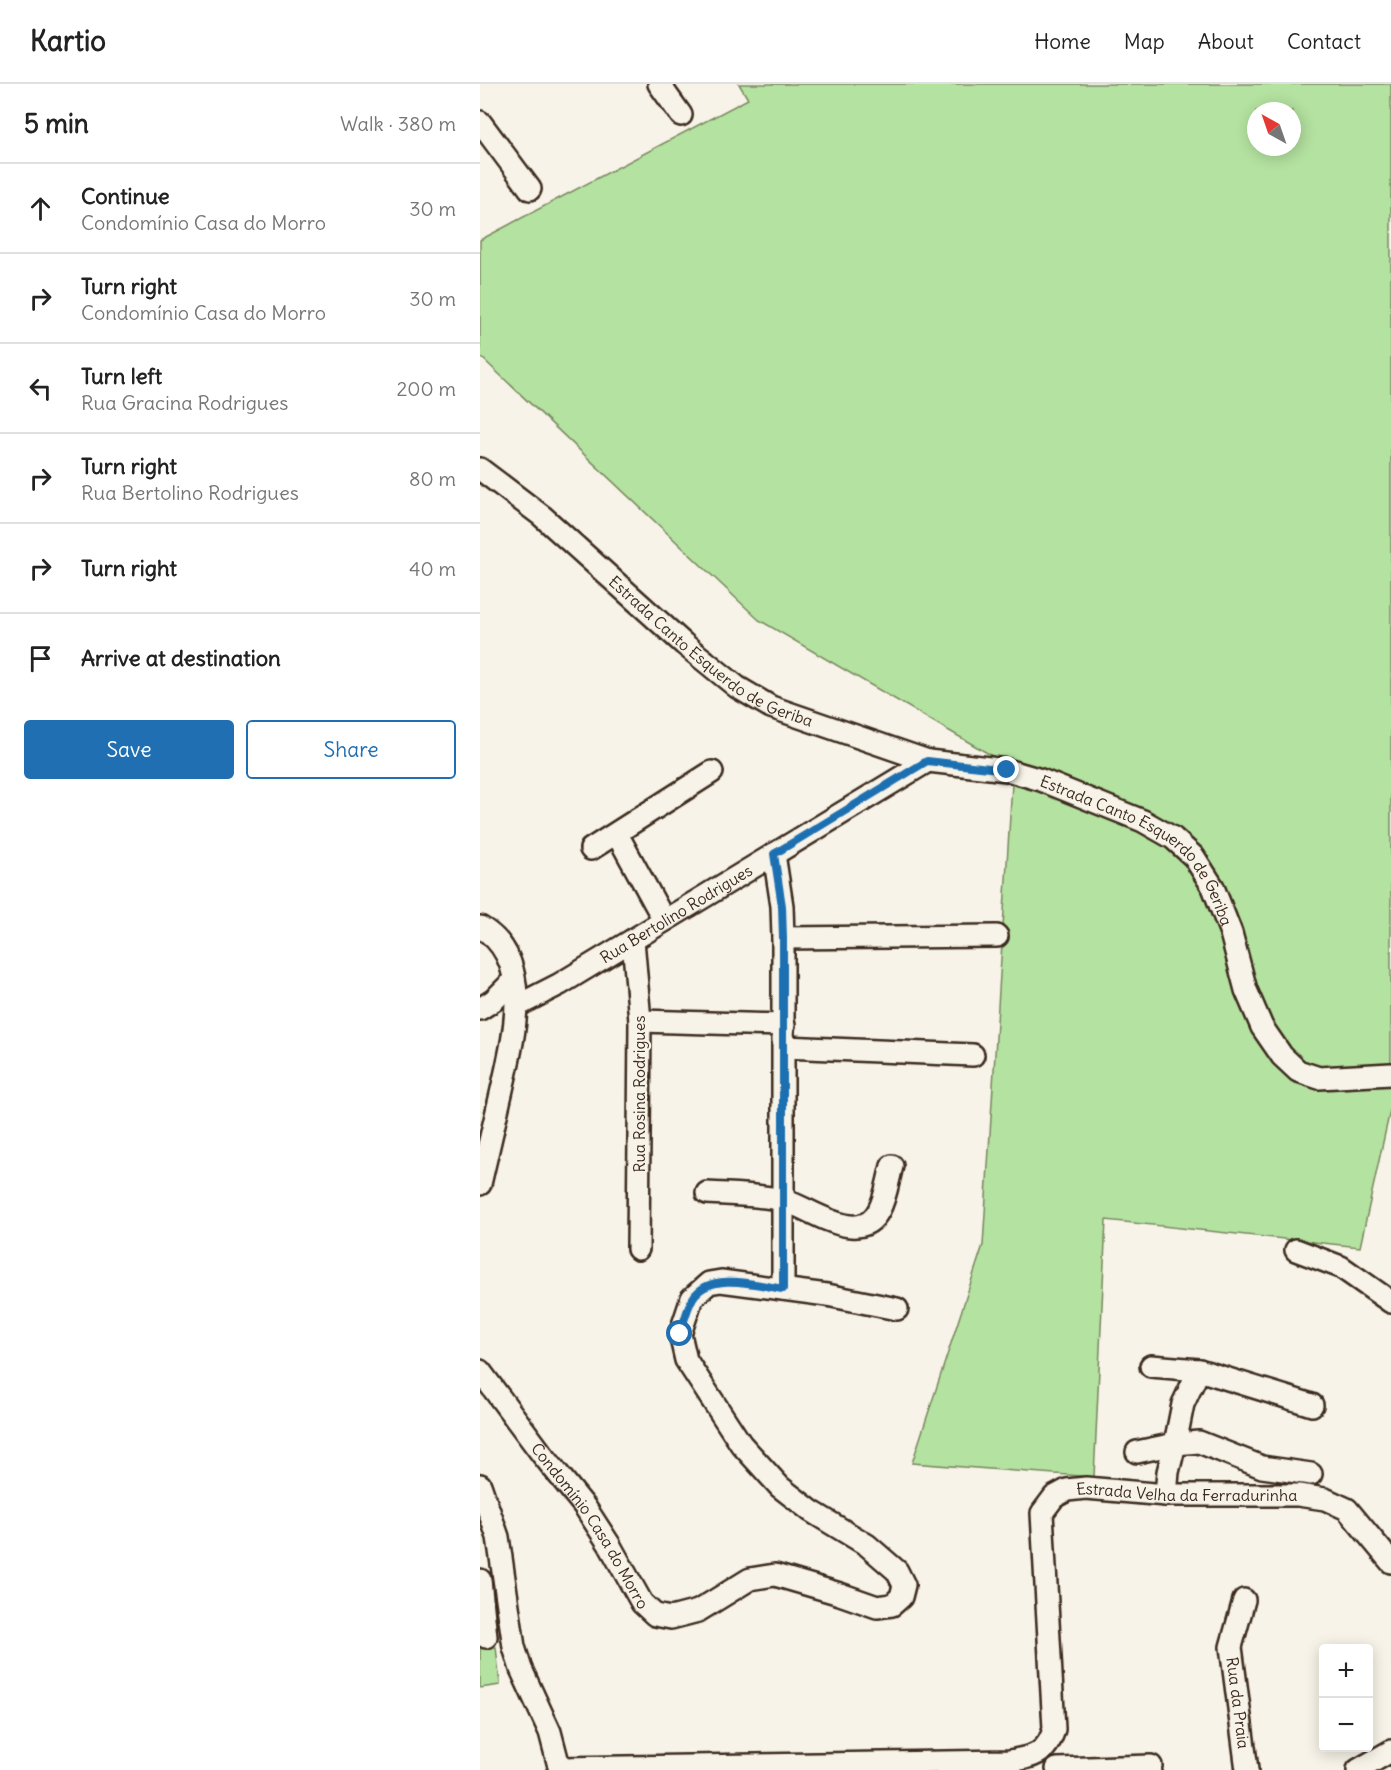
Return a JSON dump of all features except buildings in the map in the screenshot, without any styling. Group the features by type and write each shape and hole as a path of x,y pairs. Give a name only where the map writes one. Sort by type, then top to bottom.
{"street":[{"path":"658,84 681,115"},
{"path":"480,122 530,189"},
{"name":"Estrada Canto Esquerdo de Geriba","path":"480,469 542,516 684,645 736,687 771,707 927,761 1007,770 1041,780 1143,821 1173,838 1194,857 1213,887 1231,933 1246,990 1262,1028 1282,1056 1298,1071 1319,1078 1391,1074"},
{"name":"Rua Bertolino Rodrigues","path":"517,1006 560,984 927,761"},
{"path":"591,849 712,772"},
{"path":"617,834 664,920"},
{"path":"774,854 782,906 783,938 783,1289"},
{"path":"480,1184 511,1047 517,1006 509,961 502,947 483,931"},
{"path":"783,938 998,936"},
{"name":"Rua Rosina Rodrigues","path":"633,940 640,1021 638,1249"},
{"path":"480,1009 494,1000 514,980"},
{"path":"640,1021 784,1025"},
{"path":"784,1047 973,1055"},
{"path":"707,1193 783,1200 849,1228 862,1227 872,1221 880,1209 892,1166"},
{"path":"1296,1250 1341,1267 1391,1302"},
{"name":"Condomínio Casa do Morro","path":"480,1371 585,1507 642,1603 655,1615 671,1618 698,1611 750,1579 775,1575 878,1607 891,1605 901,1597 904,1585 897,1571 867,1545 811,1511 780,1487 741,1444 700,1384 686,1360 680,1334 692,1298 709,1284 721,1281 827,1295 897,1309"},
{"path":"1151,1366 1199,1370 1312,1405"},
{"path":"1166,1495 1168,1472 1182,1404 1199,1370"},
{"path":"1137,1452 1175,1444 1199,1442 1262,1467 1311,1474"},
{"path":"480,1485 489,1542 505,1575 514,1647 521,1669 550,1732 560,1769 816,1767 1009,1761 1032,1756 1045,1748 1055,1760 1057,1769 1151,1766"},
{"name":"Estrada Velha da Ferradurinha","path":"1045,1748 1051,1740 1053,1730 1042,1513 1054,1497 1067,1490 1086,1488 1166,1495 1298,1495 1325,1499 1347,1509 1391,1562"},
{"path":"486,1637 480,1579 505,1575"},
{"name":"Rua da Praia","path":"1244,1600 1231,1647 1247,1770"},
{"path":"1359,1770 1391,1751"}],"green space":[{"path":"739,84 1391,84 1391,1106 1360,1247 1106,1220 1094,1477 912,1463 983,1245 1013,768 759,620 480,356 480,240 748,99"},
{"path":"496,1647 500,1685 480,1688 480,1649"}],"route":[{"path":"680,1334 692,1298 709,1284 721,1281 783,1289 783,938 782,906 774,854 927,761 1007,770"}]}
